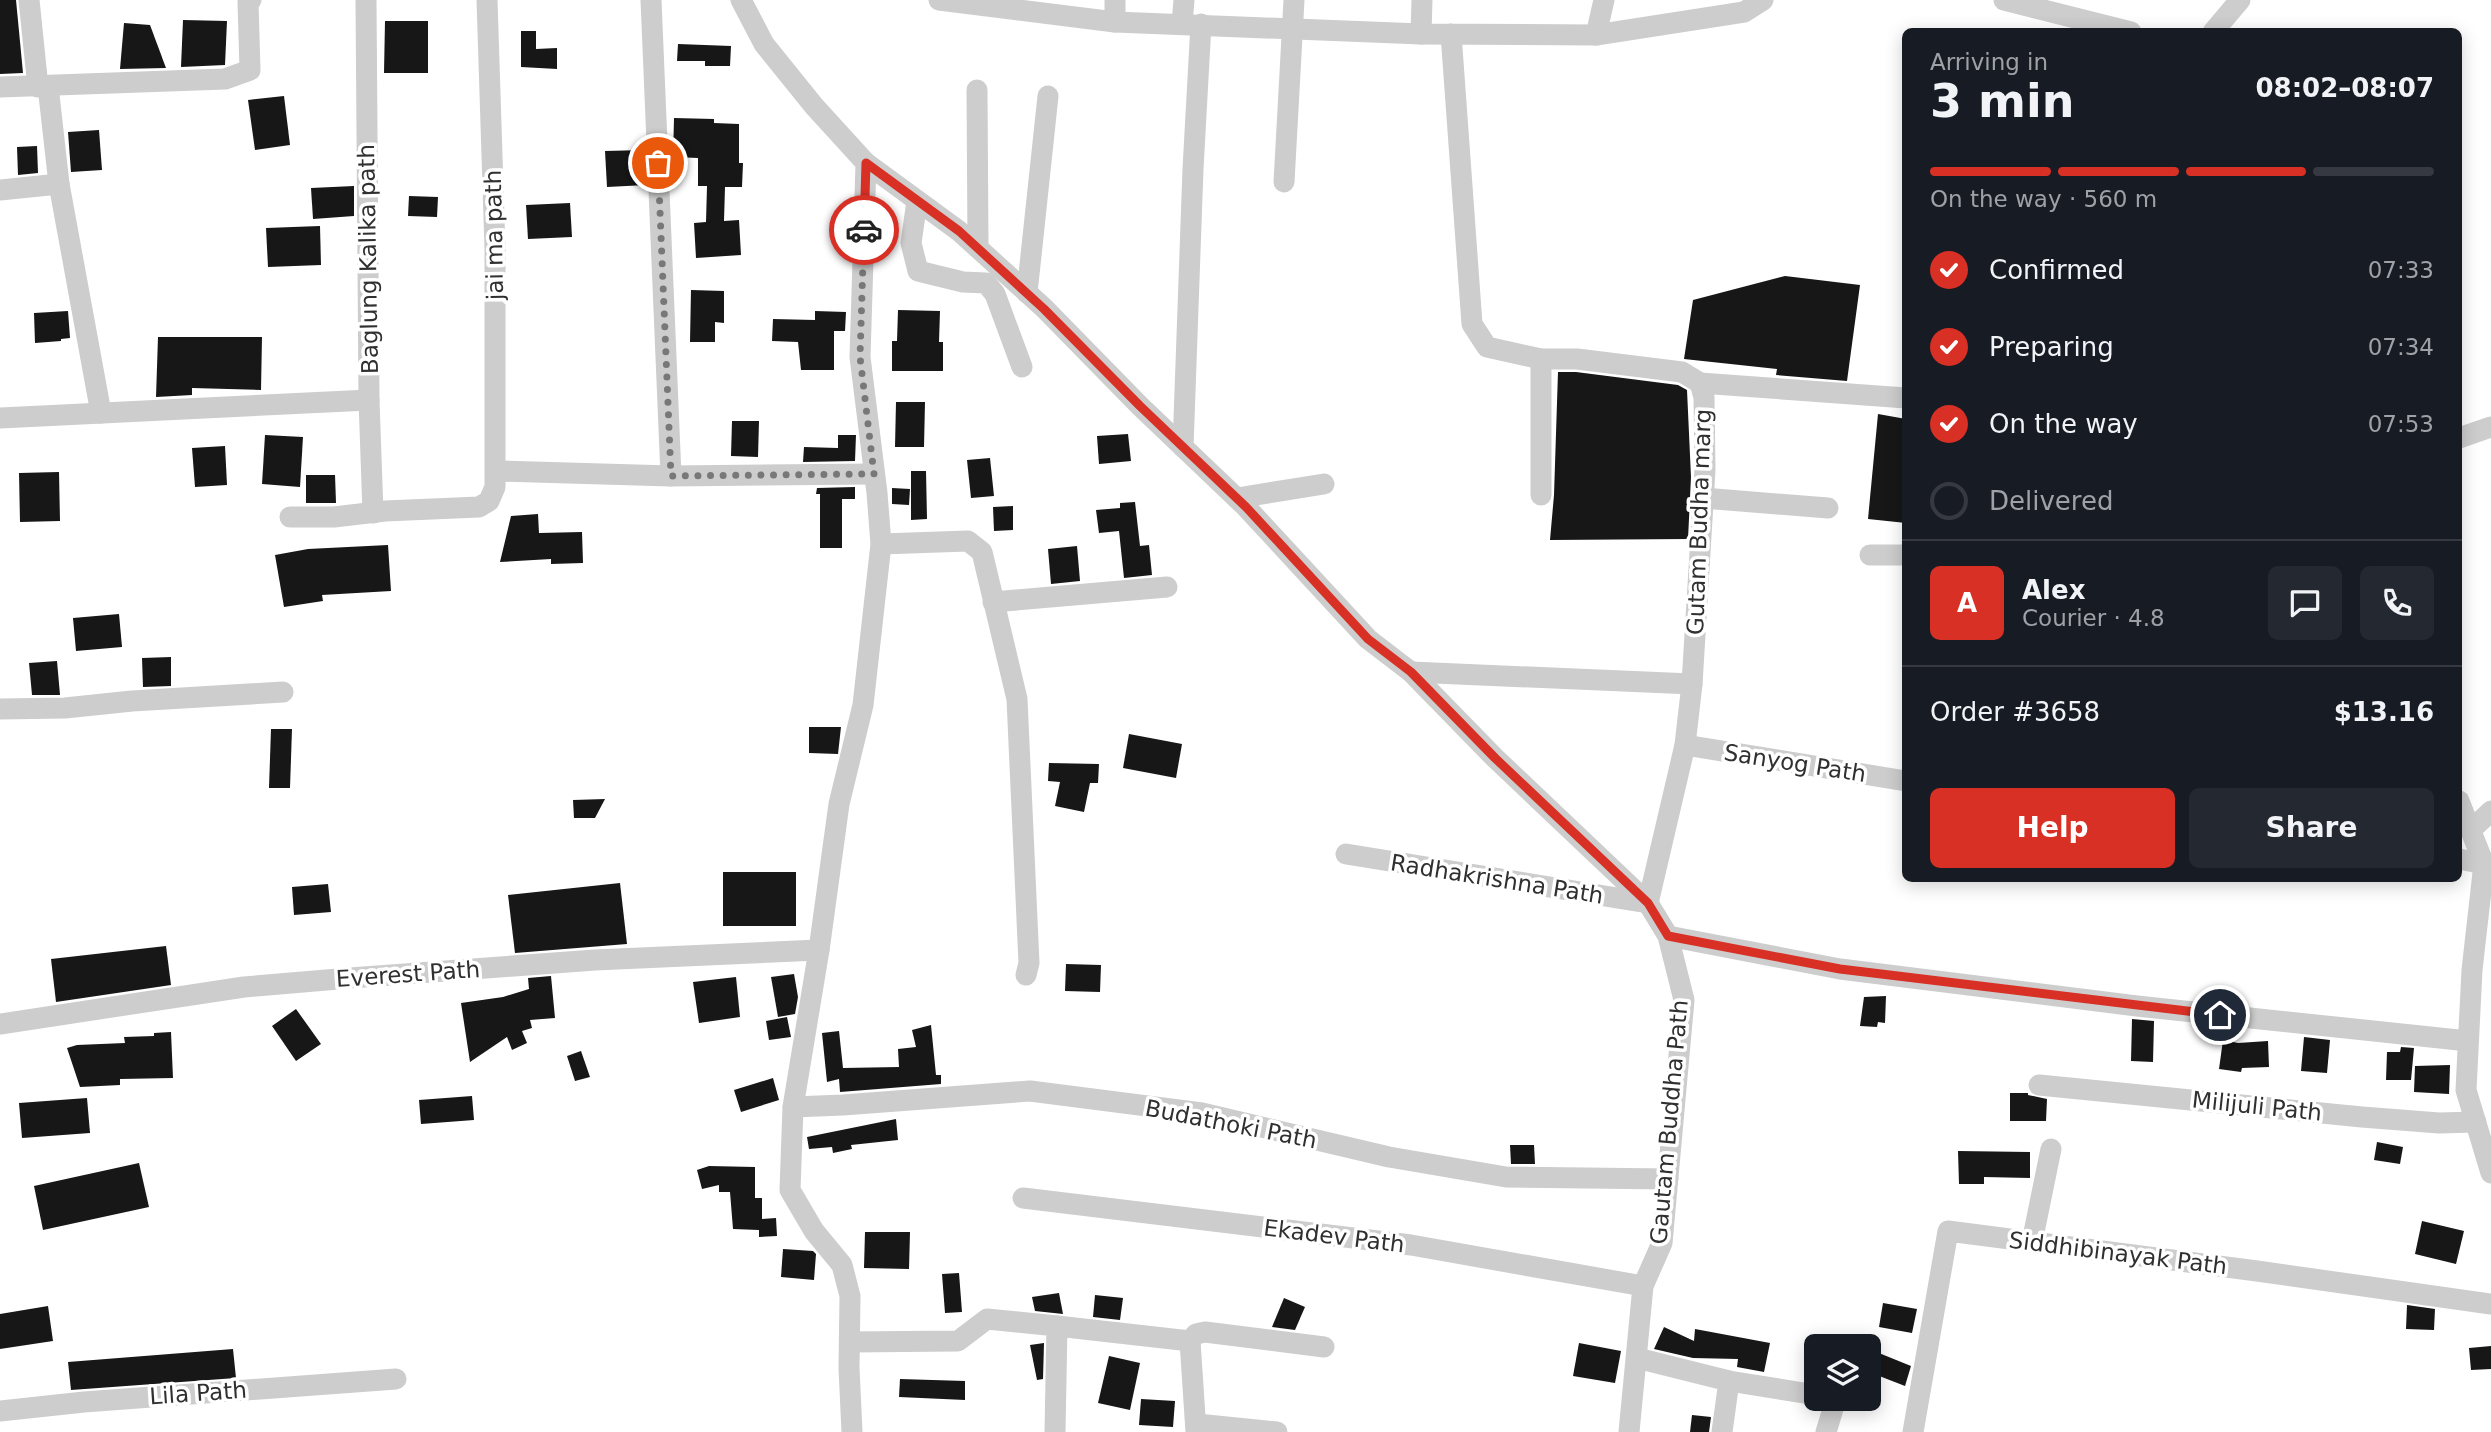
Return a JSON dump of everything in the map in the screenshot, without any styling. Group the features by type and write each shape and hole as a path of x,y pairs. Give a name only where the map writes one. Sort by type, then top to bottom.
{"street":[{"path":"29,0 101,413"},
{"name":"Baglung Kalika path","path":"0,418 369,400 366,0"},
{"name":"jai ma path","path":"290,517 334,517 480,507 489,501 495,487 495,249 487,0"},
{"path":"651,0 671,476"},
{"path":"741,0 764,44 814,106 866,163 978,246 1027,293 1237,498 1368,639 1411,672 1495,758 1648,903 1668,936 1853,971 2137,1006 2468,1041"},
{"path":"1115,0 1115,22"},
{"path":"1183,447 1193,169 1192,24 1184,0"},
{"path":"1283,182 1294,0"},
{"path":"1422,0 1422,34"},
{"path":"1596,35 1604,0"},
{"path":"951,1 1033,6 1115,22 1422,34 1596,35 1744,12 1763,0"},
{"path":"2004,0 2115,28"},
{"path":"2216,28 2240,0"},
{"path":"0,87 225,79 250,70 249,1"},
{"name":"Gutam Budha marg","path":"1451,34 1472,324 1487,347 1541,359 1577,359 1682,372 1700,383 1704,397 1705,470 1692,684 1685,745 1648,903"},
{"path":"977,90 978,246"},
{"path":"1027,293 1048,96"},
{"path":"852,1432 850,1296 842,1265 814,1231 790,1190 793,1107 819,950 839,804 863,705 881,544 860,357 866,163"},
{"path":"0,190 59,184"},
{"path":"917,201 911,243 918,271 963,282 986,284 995,295 1022,368"},
{"path":"1541,359 1541,495"},
{"path":"1700,383 1902,398"},
{"path":"369,400 373,513"},
{"path":"2462,437 2491,426"},
{"path":"496,471 671,476 874,474"},
{"path":"1237,498 1324,484"},
{"path":"1703,498 1828,508"},
{"path":"881,544 968,541 982,552 1017,699 1029,963 1027,975"},
{"path":"1870,555 1902,555"},
{"path":"993,602 1167,587"},
{"path":"1411,672 1692,684"},
{"path":"0,709 65,708 284,692"},
{"name":"Sanyog Path","path":"1685,745 1902,780"},
{"path":"2462,807 2488,868 2472,970 2466,1090 2491,1173"},
{"path":"2472,829 2491,811"},
{"name":"Radhakrishna Path","path":"1346,854 1648,903"},
{"path":"2462,860 2488,868"},
{"name":"Gautam Buddha Path","path":"1629,1432 1643,1286 1662,1243 1684,1000 1668,936"},
{"name":"Everest Path","path":"0,1024 244,987 608,959 819,950"},
{"name":"Milijuli Path","path":"2039,1085 2362,1117 2439,1123 2476,1122"},
{"name":"Budathoki Path","path":"793,1107 1030,1091 1202,1113 1388,1157 1506,1177 1668,1179"},
{"path":"2032,1242 2051,1149"},
{"name":"Ekadev Path","path":"1023,1198 1411,1245 1643,1286"},
{"name":"Siddhibinayak Path","path":"1913,1432 1948,1231 2491,1304"},
{"path":"850,1342 958,1341 987,1319 1190,1341"},
{"path":"1055,1432 1057,1326"},
{"path":"1277,1432 1196,1428 1190,1341 1196,1334 1205,1332 1324,1348"},
{"path":"1637,1358 1729,1381 1804,1393"},
{"name":"Lila Path","path":"0,1411 83,1402 396,1379"},
{"path":"1722,1432 1729,1381"},
{"path":"1826,1432 1832,1411"}],"building":[{"path":"0,0 16,0 23,73 0,74"},
{"path":"183,20 227,21 225,65 181,67"},
{"path":"385,21 428,21 428,73 384,73"},
{"path":"124,23 150,25 166,68 120,69"},
{"path":"521,31 536,31 536,49 557,48 557,69 521,67"},
{"path":"678,44 731,46 730,66 705,66 705,61 677,61"},
{"path":"284,96 290,145 255,150 248,100"},
{"path":"674,118 714,119 714,123 739,124 739,163 743,163 742,187 725,187 724,221 739,220 741,255 696,258 694,223 706,222 707,186 698,186 698,158 673,157"},
{"path":"99,130 102,170 71,172 68,132"},
{"path":"37,146 38,173 18,175 17,147"},
{"path":"644,150 646,185 607,187 605,151"},
{"path":"354,186 354,216 313,219 311,188"},
{"path":"409,196 438,197 437,217 408,216"},
{"path":"570,203 572,237 528,239 526,205"},
{"path":"320,226 321,265 268,267 266,228"},
{"path":"1785,276 1860,285 1847,381 1776,375 1777,369 1684,359 1693,300"},
{"path":"691,290 724,291 724,323 715,322 715,342 690,342"},
{"path":"898,310 940,311 939,342 943,342 943,371 892,371 892,341 897,341"},
{"path":"68,311 70,338 35,343 34,313"},
{"path":"815,311 846,312 845,331 834,331 834,370 801,370 798,342 772,341 773,319 815,320"},
{"path":"158,337 262,337 261,390 192,388 192,395 156,397"},
{"path":"1558,372 1678,385 1687,390 1691,477 1688,539 1550,540"},
{"path":"896,402 925,402 924,447 895,447"},
{"path":"1878,414 1902,418 1902,523 1868,519"},
{"path":"732,421 759,421 758,457 731,456"},
{"path":"1128,434 1131,461 1099,464 1097,436"},
{"path":"265,435 303,437 300,487 262,484"},
{"path":"838,435 856,435 855,461 803,462 804,447 838,448"},
{"path":"225,446 227,485 195,487 192,448"},
{"path":"990,458 994,496 971,498 967,460"},
{"path":"911,471 926,471 927,519 911,520"},
{"path":"59,472 60,521 20,522 19,473"},
{"path":"306,475 335,475 336,503 306,503"},
{"path":"855,487 855,499 842,499 842,548 820,548 820,494 816,494 817,488"},
{"path":"892,488 910,489 909,505 892,504"},
{"path":"1135,502 1140,546 1149,545 1152,575 1124,578 1119,531 1099,533 1096,510 1120,508 1120,503"},
{"path":"1013,506 1013,530 994,531 993,507"},
{"path":"538,514 539,533 582,532 583,563 551,564 551,559 500,562 511,516"},
{"path":"388,545 391,591 322,595 323,601 284,607 275,555 308,549"},
{"path":"1077,546 1080,581 1051,584 1048,549"},
{"path":"119,614 122,647 76,651 73,618"},
{"path":"171,657 171,686 143,687 142,658"},
{"path":"57,661 60,695 32,695 29,663"},
{"path":"809,727 841,727 838,754 809,753"},
{"path":"271,729 292,729 290,788 269,788"},
{"path":"1129,734 1182,744 1176,778 1123,768"},
{"path":"1049,763 1099,764 1098,783 1090,783 1084,812 1055,806 1060,782 1048,781"},
{"path":"605,799 595,818 574,818 573,800"},
{"path":"723,872 796,872 796,926 723,926"},
{"path":"620,883 627,944 515,953 508,895"},
{"path":"328,884 331,912 294,915 292,887"},
{"path":"166,946 171,985 56,1002 51,959"},
{"path":"1066,964 1101,965 1100,992 1065,991"},
{"path":"794,974 798,997 795,1014 778,1017 771,977"},
{"path":"551,976 555,1018 530,1020 532,1028 522,1031 527,1043 512,1050 507,1037 470,1062 461,1003 503,997 529,989 528,978"},
{"path":"736,977 740,1017 699,1023 693,982"},
{"path":"1886,996 1885,1023 1878,1022 1877,1027 1860,1026 1864,997"},
{"path":"296,1009 321,1044 296,1061 272,1026"},
{"path":"787,1017 791,1037 769,1040 766,1021"},
{"path":"2132,1019 2154,1021 2153,1062 2131,1061"},
{"path":"931,1025 936,1075 941,1075 941,1084 840,1092 839,1079 827,1082 822,1033 839,1031 843,1068 899,1067 898,1049 916,1047 912,1030"},
{"path":"171,1032 173,1078 120,1079 120,1085 80,1087 67,1048 77,1045 125,1043 124,1037 154,1036 154,1033"},
{"path":"2304,1037 2330,1040 2327,1073 2301,1071"},
{"path":"2223,1040 2238,1043 2268,1041 2269,1067 2242,1068 2241,1072 2219,1069"},
{"path":"2401,1047 2414,1048 2411,1080 2386,1080 2387,1052 2400,1052"},
{"path":"581,1051 590,1077 575,1081 567,1056"},
{"path":"2450,1065 2449,1094 2414,1092 2415,1066"},
{"path":"773,1078 779,1100 741,1112 734,1090"},
{"path":"2010,1093 2028,1093 2047,1099 2046,1121 2010,1121"},
{"path":"472,1096 474,1120 421,1124 419,1100"},
{"path":"87,1098 90,1133 22,1138 19,1103"},
{"path":"896,1119 898,1140 851,1145 852,1149 833,1153 832,1147 809,1149 807,1137"},
{"path":"2377,1142 2403,1147 2400,1164 2374,1160"},
{"path":"1510,1145 1534,1145 1535,1164 1511,1164"},
{"path":"1958,1151 2030,1152 2030,1178 1984,1177 1984,1184 1959,1184"},
{"path":"139,1163 149,1207 43,1230 34,1186"},
{"path":"709,1166 755,1167 755,1198 762,1198 762,1219 776,1218 777,1236 759,1237 759,1230 733,1229 730,1192 719,1192 719,1185 702,1189 697,1170"},
{"path":"2422,1221 2464,1231 2456,1264 2415,1254"},
{"path":"865,1232 910,1232 909,1269 864,1268"},
{"path":"783,1249 813,1251 816,1254 814,1280 781,1277"},
{"path":"959,1273 962,1312 945,1313 942,1274"},
{"path":"1059,1293 1063,1314 1035,1311 1032,1297"},
{"path":"1095,1295 1123,1298 1120,1320 1093,1317"},
{"path":"1284,1298 1305,1307 1295,1330 1272,1327"},
{"path":"1883,1303 1917,1309 1912,1333 1879,1327"},
{"path":"2407,1305 2435,1309 2434,1330 2406,1329"},
{"path":"48,1306 53,1341 0,1349 0,1314"},
{"path":"1664,1327 1694,1341 1695,1329 1770,1343 1764,1372 1737,1367 1738,1359 1693,1358 1654,1349"},
{"path":"1044,1343 1043,1379 1037,1380 1030,1345"},
{"path":"1579,1343 1621,1351 1615,1383 1573,1376"},
{"path":"2491,1346 2491,1369 2471,1370 2469,1348"},
{"path":"233,1349 236,1378 71,1390 68,1362"},
{"path":"1881,1354 1911,1366 1905,1386 1881,1377"},
{"path":"1109,1356 1140,1363 1130,1410 1098,1403"},
{"path":"900,1379 965,1381 965,1400 899,1397"},
{"path":"1141,1399 1175,1401 1173,1427 1139,1425"},
{"path":"1692,1415 1711,1417 1709,1432 1690,1432"}],"way so far":[{"path":"658,163 671,476 874,474 860,357 864,230"}],"route":[{"path":"864,230 866,163 978,246 1044,309 1246,507 1368,639 1411,672 1495,758 1648,903 1668,936 1840,969 2220,1015"}]}
